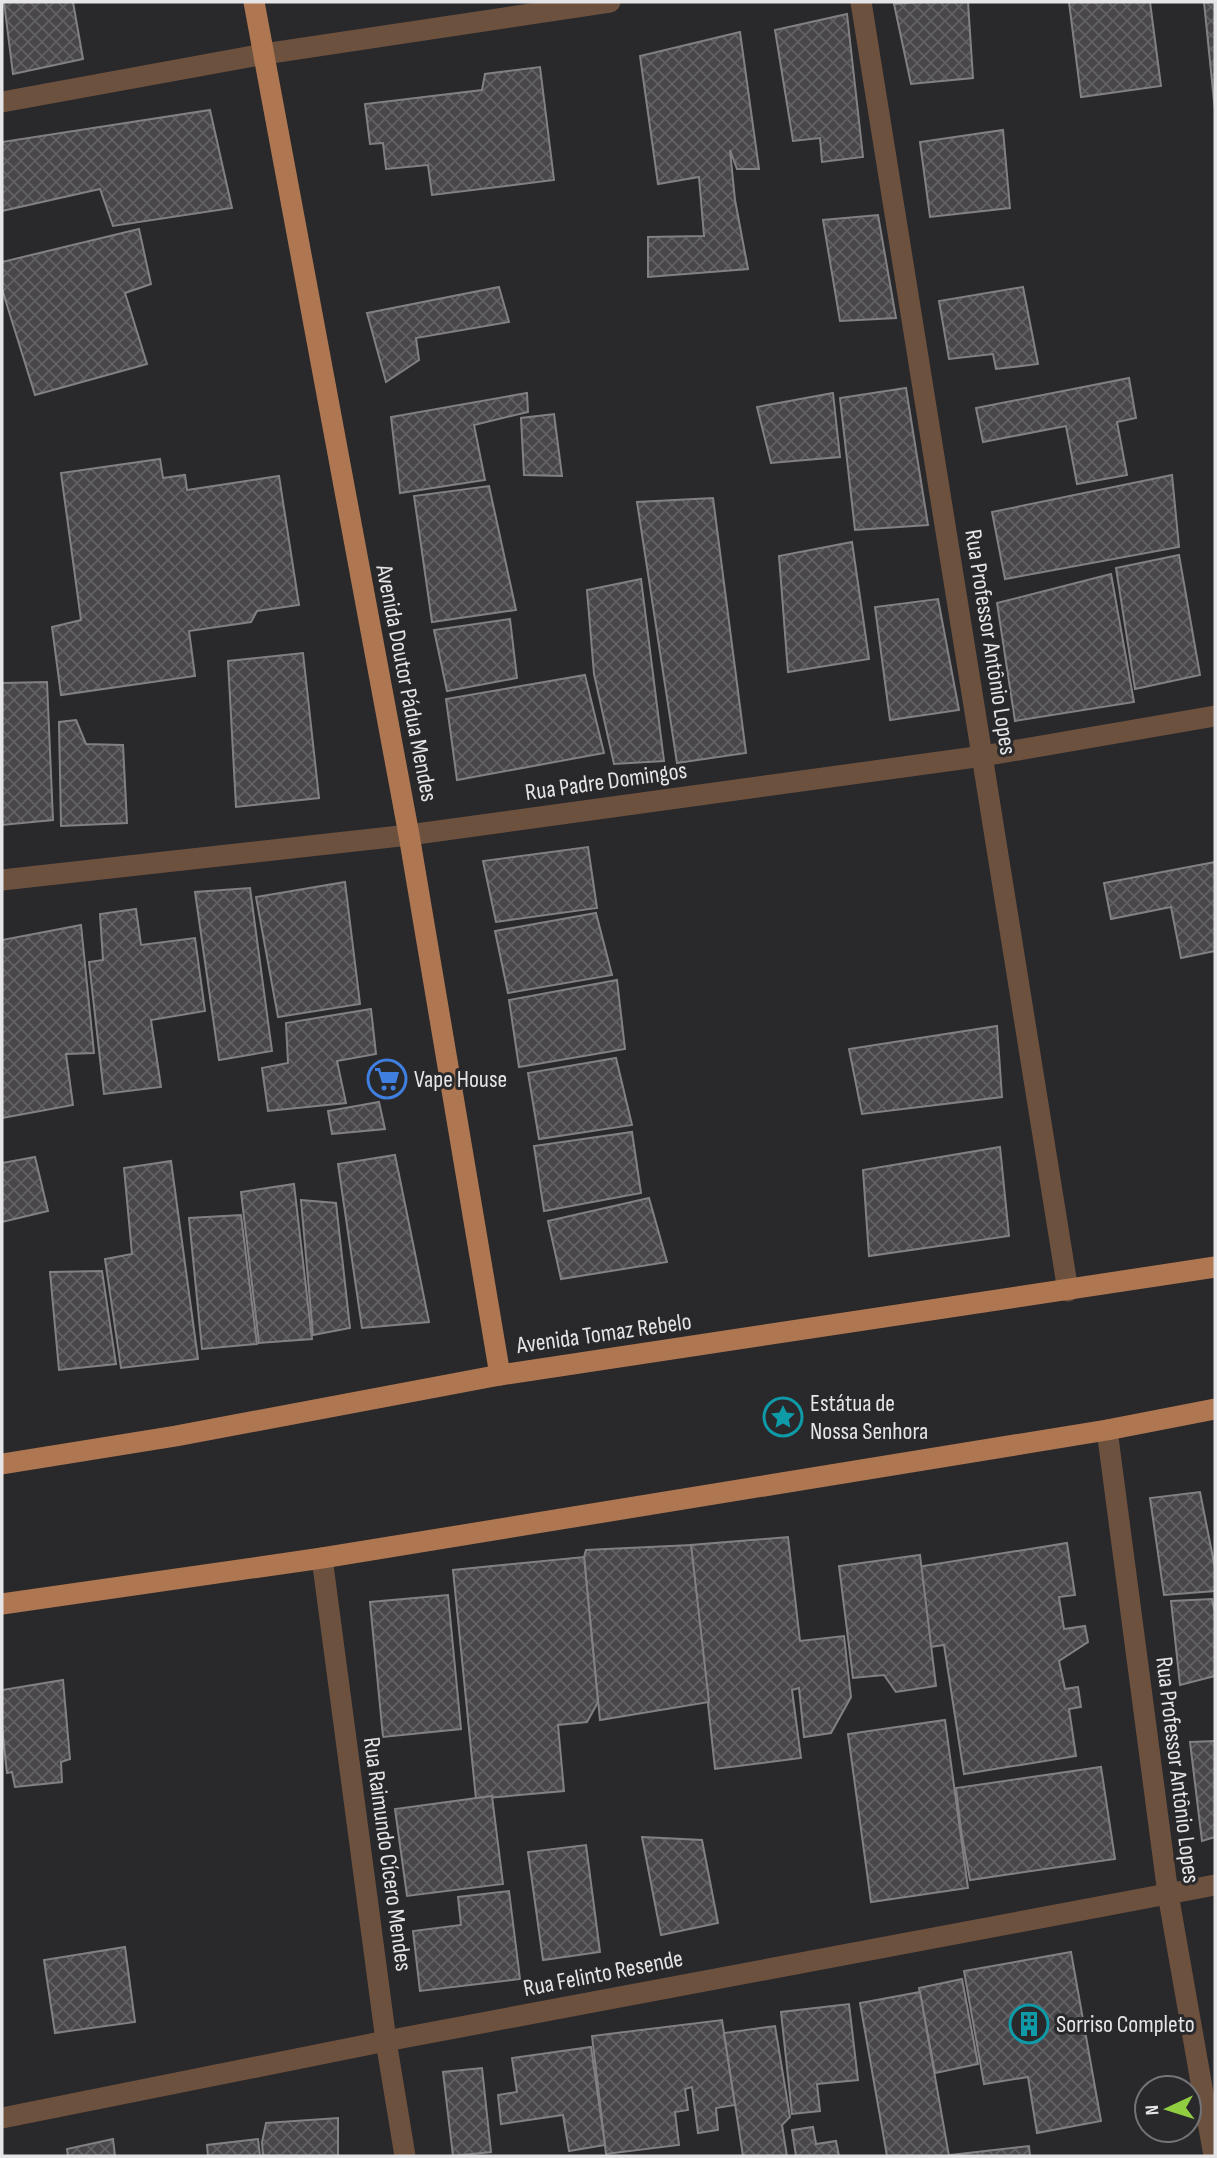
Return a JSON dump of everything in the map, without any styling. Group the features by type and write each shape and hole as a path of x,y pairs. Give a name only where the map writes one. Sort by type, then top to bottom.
{"main road":[{"name":"Avenida Doutor Pádua Mendes","path":"254,2 409,835 500,1375"},
{"name":"Avenida Tomaz Rebelo","path":"2,1464 176,1436 500,1375 1215,1267"},
{"path":"2,1604 321,1558 1107,1430 1215,1409"}],"street":[{"path":"2,102 264,54 610,2"},
{"name":"Rua Professor Antônio Lopes","path":"861,2 1068,1291"},
{"name":"Rua Padre Domingos","path":"2,880 409,835 983,756 1215,716"},
{"name":"Rua Professor Antônio Lopes","path":"1107,1430 1168,1894 1214,2156"},
{"name":"Rua Raimundo Cícero Mendes","path":"321,1558 386,2041 405,2156"},
{"name":"Rua Felinto Resende","path":"2,2118 386,2041 1215,1885"}],"building":[{"path":"4,2 73,2 83,59 13,74"},
{"path":"968,2 973,78 911,84 894,4"},
{"path":"1069,2 1150,2 1161,86 1081,97"},
{"path":"1204,2 1215,2 1215,111"},
{"path":"847,14 863,157 822,162 820,138 793,141 775,30"},
{"path":"740,32 759,169 737,169 730,150 735,200 748,269 648,277 648,237 704,236 699,177 658,184 640,56"},
{"path":"540,67 554,180 432,195 428,165 386,169 383,143 370,144 365,104 482,90 485,74"},
{"path":"210,110 232,208 113,226 100,189 2,211 2,142"},
{"path":"1003,130 1010,208 930,217 920,142"},
{"path":"878,215 896,318 840,321 823,220"},
{"path":"139,229 151,284 125,293 147,364 35,395 2,289 2,262"},
{"path":"499,287 509,322 416,338 419,360 386,382 367,313"},
{"path":"1023,287 1038,364 996,369 993,354 949,359 939,301"},
{"path":"1129,378 1136,418 1117,422 1127,475 1077,484 1066,426 983,442 976,408"},
{"path":"906,388 928,525 855,530 840,398"},
{"path":"527,393 528,412 474,425 485,480 400,493 391,417"},
{"path":"833,393 840,457 771,463 757,407"},
{"path":"554,414 562,476 524,475 521,418"},
{"path":"160,459 163,478 185,475 187,490 279,476 299,605 257,611 251,622 189,631 195,676 61,695 52,627 81,620 61,473"},
{"path":"1172,475 1179,547 1005,579 992,512"},
{"path":"489,486 516,610 432,622 414,496"},
{"path":"713,498 746,753 677,763 637,502"},
{"path":"852,542 869,659 788,672 779,556"},
{"path":"1179,555 1200,675 1135,689 1116,568"},
{"path":"1111,574 1134,702 1015,721 997,603"},
{"path":"641,579 664,761 614,764 594,674 587,590"},
{"path":"938,599 959,710 890,720 875,607"},
{"path":"510,619 517,678 447,691 434,630"},
{"path":"303,653 319,798 236,807 228,661"},
{"path":"585,675 604,753 457,780 446,699"},
{"path":"47,682 53,820 2,825 2,683"},
{"path":"76,720 86,744 123,745 127,823 61,826 59,722"},
{"path":"588,847 597,908 496,922 483,861"},
{"path":"1215,862 1215,951 1181,958 1171,907 1111,919 1104,883"},
{"path":"345,882 360,1004 278,1017 256,897"},
{"path":"250,888 272,1051 219,1060 195,892"},
{"path":"136,909 141,945 195,938 205,1011 151,1020 161,1087 104,1094 89,962 103,960 100,914"},
{"path":"596,913 612,975 508,993 495,931"},
{"path":"81,925 94,1053 66,1054 73,1105 2,1118 2,940"},
{"path":"617,980 625,1049 519,1067 509,1000"},
{"path":"371,1009 376,1054 337,1061 346,1103 268,1111 262,1068 288,1063 286,1023"},
{"path":"997,1026 1002,1097 862,1114 849,1049"},
{"path":"616,1058 632,1125 539,1139 528,1073"},
{"path":"379,1102 385,1129 332,1134 328,1111"},
{"path":"632,1132 641,1193 544,1211 534,1146"},
{"path":"1000,1147 1009,1236 869,1256 863,1170"},
{"path":"395,1155 429,1322 362,1328 338,1164"},
{"path":"35,1157 48,1211 2,1222 2,1163"},
{"path":"171,1161 198,1359 121,1368 105,1259 132,1254 124,1168"},
{"path":"294,1184 312,1339 259,1343 241,1192"},
{"path":"649,1198 667,1262 561,1279 548,1221"},
{"path":"301,1200 336,1203 350,1328 313,1335"},
{"path":"241,1215 257,1344 202,1349 189,1218"},
{"path":"102,1271 116,1364 59,1370 50,1272"},
{"path":"1200,1492 1215,1568 1215,1591 1164,1595 1150,1498"},
{"path":"788,1537 800,1641 844,1636 851,1697 831,1733 804,1737 799,1688 792,1690 801,1758 715,1769 691,1545"},
{"path":"1067,1543 1075,1595 1059,1597 1064,1629 1085,1626 1088,1642 1059,1661 1065,1689 1078,1687 1081,1707 1069,1709 1076,1756 964,1774 944,1645 930,1647 917,1567"},
{"path":"691,1545 709,1702 600,1720 584,1557 586,1550"},
{"path":"920,1555 936,1686 896,1692 884,1675 853,1678 839,1566"},
{"path":"584,1557 598,1702 587,1722 558,1725 564,1791 476,1799 453,1570"},
{"path":"448,1595 461,1729 383,1737 370,1602"},
{"path":"1212,1599 1215,1613 1215,1676 1180,1685 1171,1601"},
{"path":"63,1680 70,1759 61,1762 62,1782 15,1787 12,1772 7,1773 2,1727 2,1690"},
{"path":"945,1720 968,1888 871,1902 848,1734"},
{"path":"1215,1741 1215,1837 1202,1841 1190,1742"},
{"path":"1101,1767 1115,1859 970,1880 956,1788"},
{"path":"492,1796 503,1884 407,1896 395,1809"},
{"path":"642,1837 702,1840 718,1923 661,1935"},
{"path":"586,1845 600,1952 543,1960 528,1852"},
{"path":"509,1891 520,1979 420,1991 413,1931 461,1925 458,1897"},
{"path":"125,1947 135,2022 55,2033 44,1960"},
{"name":"Sorriso Completo","path":"1071,1952 1101,2121 1037,2133 1028,2077 984,2084 964,1971"},
{"path":"962,1979 978,2064 935,2073 919,1988"},
{"path":"920,1992 949,2156 887,2156 860,2003"},
{"path":"849,2004 858,2080 817,2084 820,2111 792,2114 781,2012"},
{"path":"722,2020 735,2105 716,2108 718,2130 698,2133 692,2087 685,2089 688,2110 675,2112 679,2145 606,2154 592,2036"},
{"path":"775,2026 790,2117 782,2125 787,2156 743,2156 724,2033"},
{"path":"591,2047 605,2145 569,2151 563,2115 501,2124 498,2095 517,2092 512,2058"},
{"path":"482,2068 491,2152 453,2156 443,2072"},
{"path":"338,2118 338,2156 263,2156 262,2142 266,2123"},
{"path":"813,2127 816,2144 836,2141 839,2156 796,2156 792,2130"},
{"path":"113,2139 115,2156 68,2156 67,2149"},
{"path":"258,2139 260,2156 208,2156 207,2145"},
{"path":"1029,2146 1030,2156 951,2156 951,2155"}],"place":[{"name":"Vape House","path":"387,1079"},
{"name":"Estátua de Nossa Senhora","path":"783,1417"},
{"name":"Sorriso Completo","path":"1029,2024"}]}
